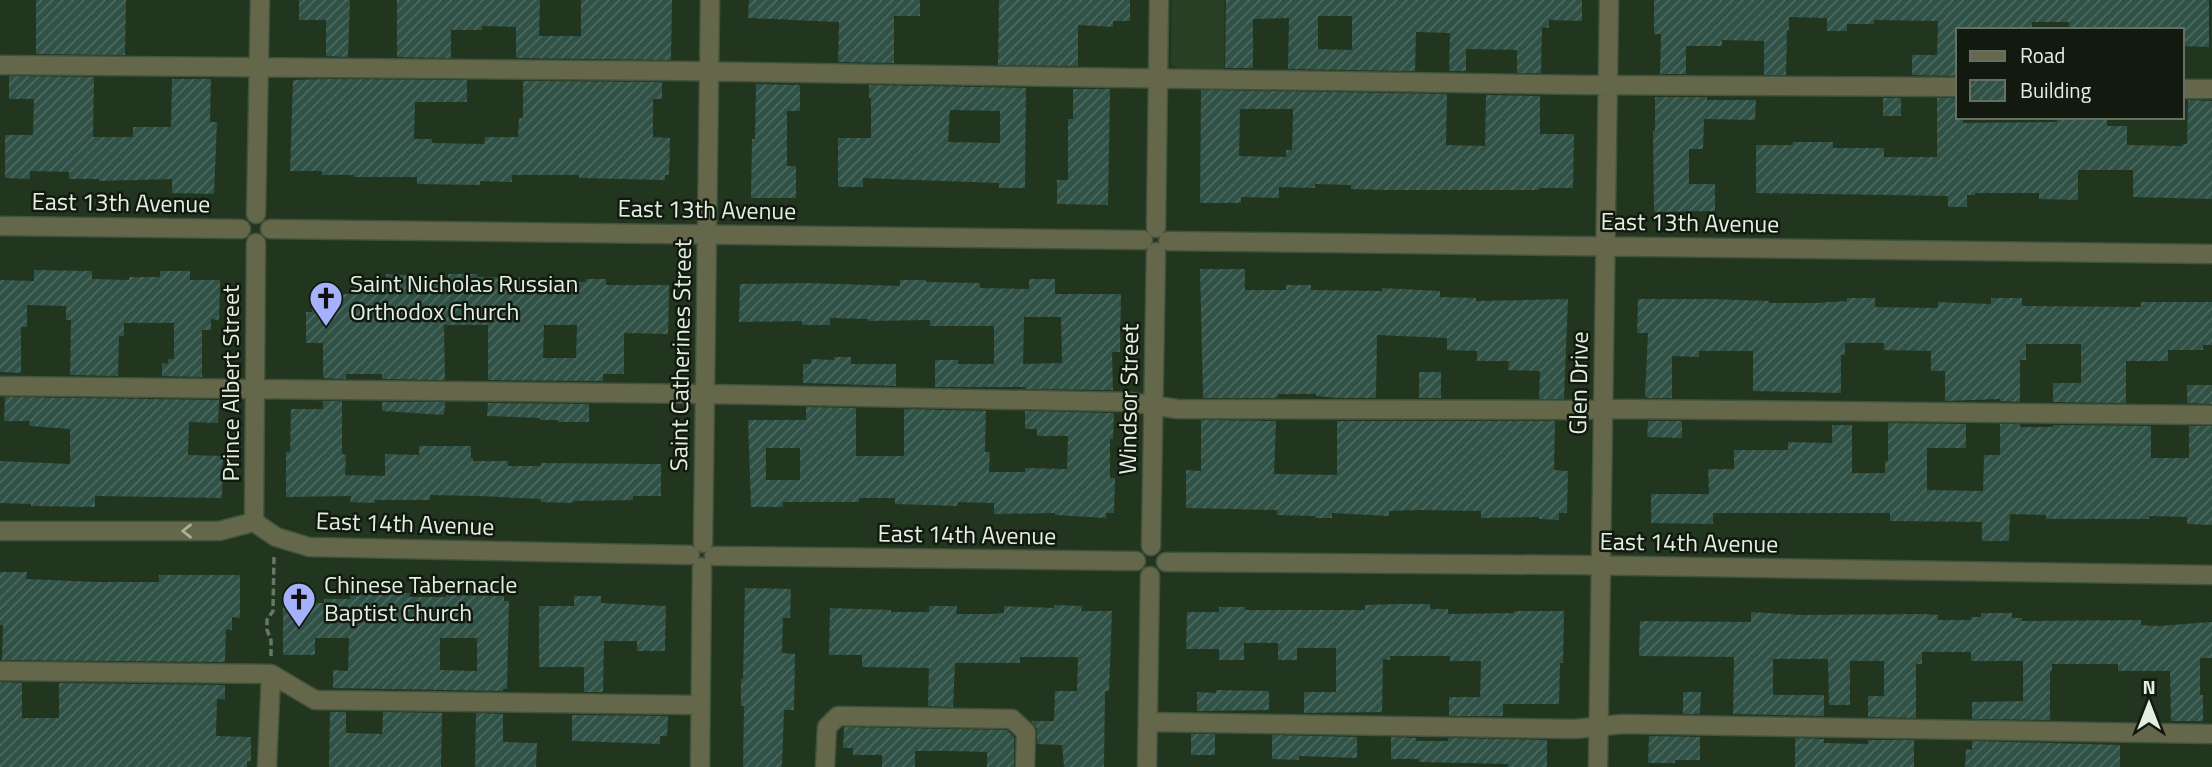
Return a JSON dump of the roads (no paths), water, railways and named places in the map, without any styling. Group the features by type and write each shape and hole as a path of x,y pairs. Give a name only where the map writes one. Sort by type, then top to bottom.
{"street":[{"path":"256,214 260,0"},
{"name":"Saint Catherines Street","path":"699,767 710,0"},
{"name":"Windsor Street","path":"1151,546 1159,0"},
{"name":"Glen Drive","path":"1598,767 1609,0"},
{"path":"0,65 1956,87"},
{"path":"2184,89 2212,89"},
{"path":"256,214 264,217 270,229 267,237 256,243 244,237 241,229 247,216 256,214"},
{"name":"East 13th Avenue","path":"0,226 241,229"},
{"name":"East 13th Avenue","path":"270,229 2212,254"},
{"name":"Prince Albert Street","path":"254,522 256,243"},
{"path":"0,386 705,394 1116,402 1191,409 1602,409 2212,415"},
{"path":"0,531 219,531 254,522"},
{"name":"East 14th Avenue","path":"254,522 276,537 309,547 1136,561"},
{"path":"1151,546 1162,551 1166,562 1161,572 1150,576 1140,572 1136,561 1140,551 1151,546"},
{"name":"East 14th Avenue","path":"1166,562 2212,575"},
{"path":"1147,767 1150,576"},
{"path":"0,671 271,674 315,700 700,705"},
{"path":"267,767 271,674"},
{"path":"825,767 827,727 838,716 1012,719 1026,732 1025,767"},
{"path":"1148,722 1575,729 1636,724 2212,734"}],"place":[{"name":"Saint Nicholas Russian Orthodox Church","path":"326,328"},
{"name":"Chinese Tabernacle Baptist Church","path":"299,629"}]}
